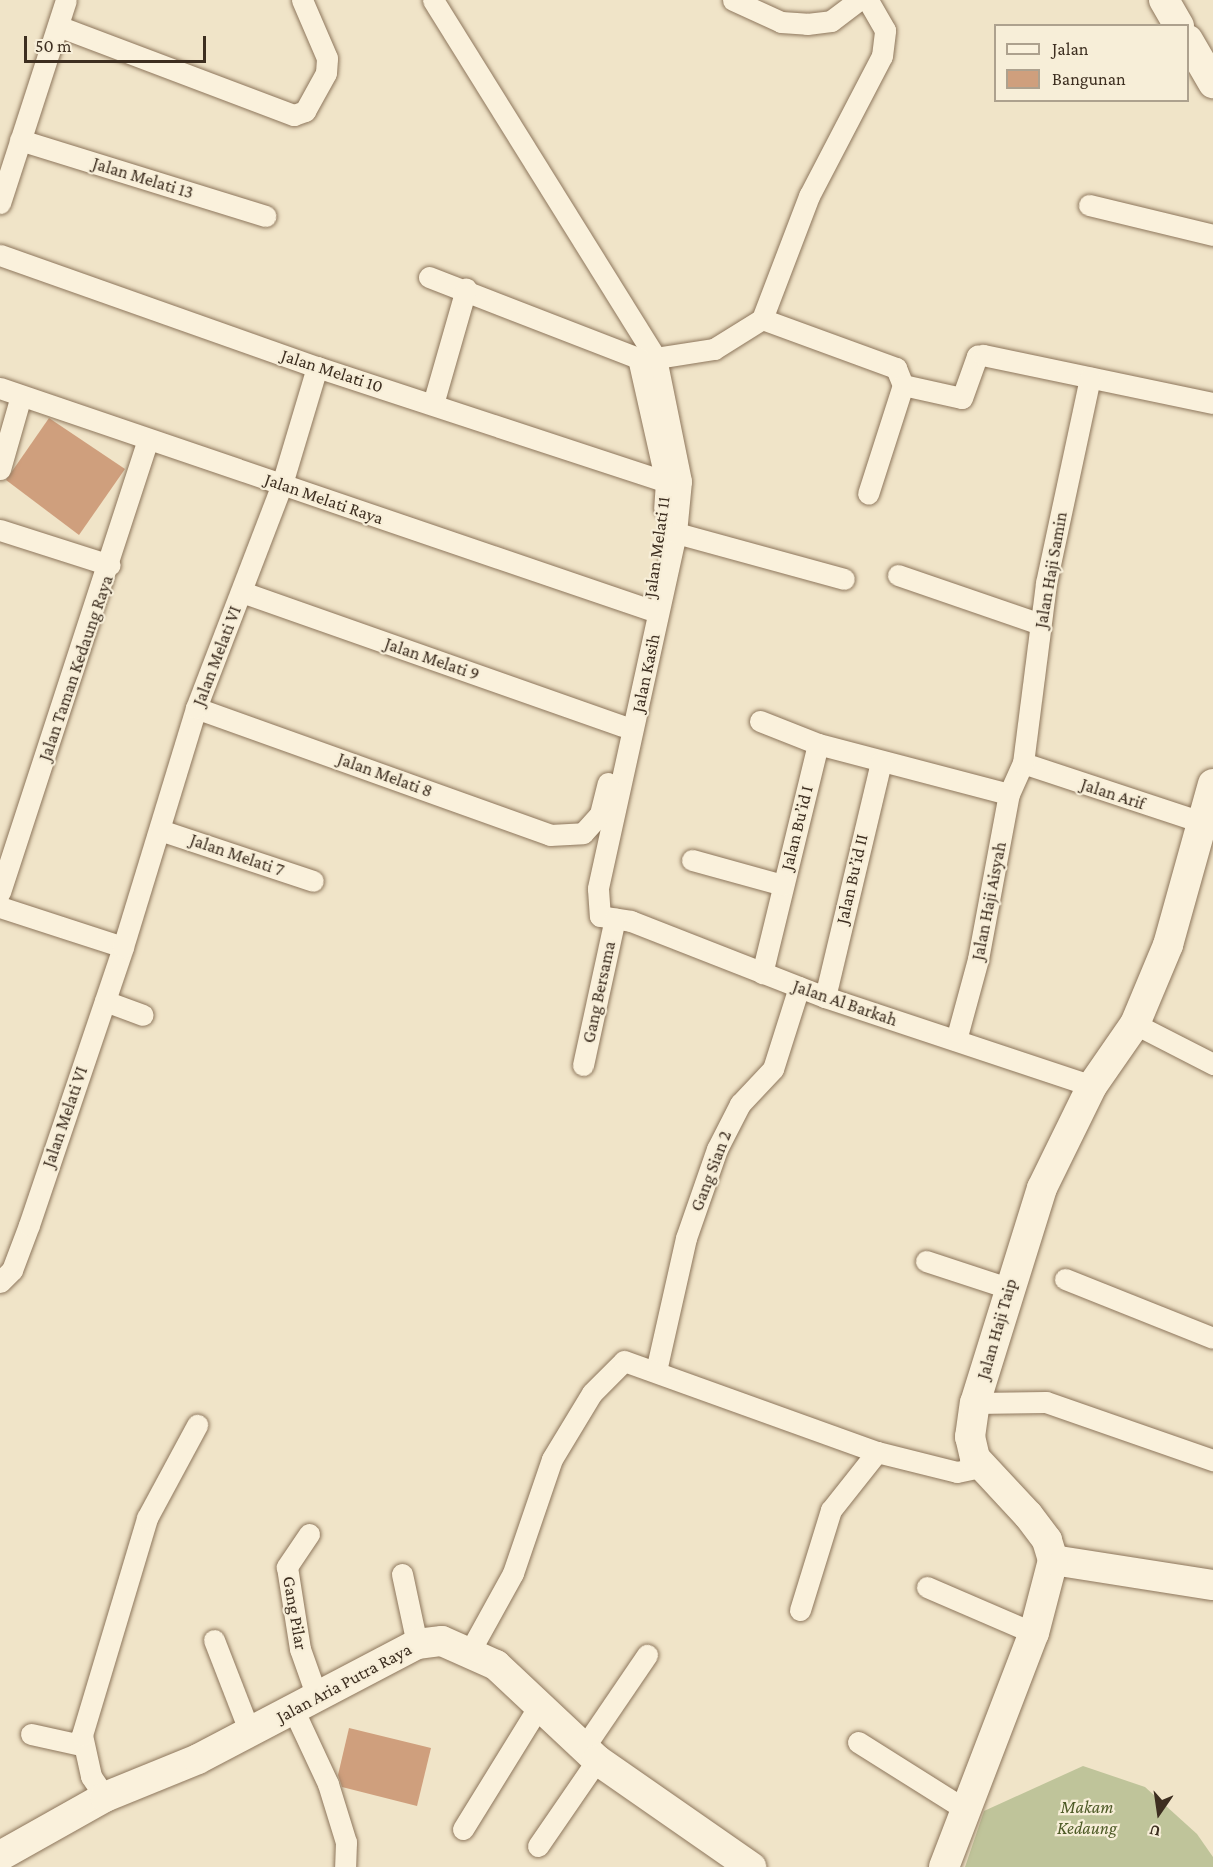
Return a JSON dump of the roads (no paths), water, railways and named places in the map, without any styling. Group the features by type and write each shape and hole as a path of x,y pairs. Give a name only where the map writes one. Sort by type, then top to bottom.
{"street":[{"path":"0,203 66,0"},
{"path":"57,26 300,114 326,72 327,58 302,0"},
{"path":"433,0 656,358 714,349 762,319 809,196 882,56 885,30 868,0"},
{"path":"734,0 781,22 807,24 831,21 859,0"},
{"path":"1164,0 1178,24"},
{"path":"1189,42 1213,83"},
{"name":"Jalan Melati 13","path":"20,140 266,216"},
{"path":"1089,205 1213,235"},
{"name":"Jalan Melati 10","path":"0,255 317,368 666,482"},
{"name":"Jalan Melati 11","path":"429,277 466,289 638,358 666,482 648,609 600,814 574,836"},
{"path":"433,404 466,289"},
{"path":"762,319 896,368 903,385 868,494"},
{"path":"903,385 962,398 975,361 983,355 1213,403"},
{"name":"Jalan Kasih","path":"608,917 598,889 676,533 681,481 656,358"},
{"name":"Jalan Melati VI","path":"0,1282 12,1270 25,1234 123,947 196,708 282,484 317,368"},
{"name":"Jalan Haji Samin","path":"1023,763 1040,624 1090,378"},
{"name":"Jalan Melati Raya","path":"0,388 147,442 282,484 648,609"},
{"path":"0,469 21,396"},
{"name":"Jalan Taman Kedaung Raya","path":"0,892 110,565 147,442"},
{"path":"0,530 110,565"},
{"path":"676,533 844,579"},
{"path":"898,575 1040,624"},
{"name":"Jalan Melati 9","path":"242,592 622,726"},
{"name":"Jalan Melati 8","path":"196,708 550,835 574,836"},
{"path":"760,721 818,744 1010,794"},
{"name":"Jalan Bu’id I","path":"762,973 818,744"},
{"name":"Jalan Bu’id II","path":"825,997 881,762"},
{"name":"Jalan Haji Aisyah","path":"956,1040 978,959 1010,794 1023,763"},
{"name":"Jalan Arif","path":"1023,763 1204,823"},
{"name":"Jalan Haji Taip","path":"1053,1560 1047,1540 1028,1515 981,1467 970,1437 975,1403 1008,1288 1042,1188 1092,1086 1135,1024 1168,945 1204,823 1213,784"},
{"name":"Jalan Melati 7","path":"160,830 313,881"},
{"path":"692,860 783,885"},
{"path":"0,907 123,947"},
{"name":"Jalan Al Barkah","path":"608,917 825,997 1092,1086"},
{"name":"Gang Bersama","path":"582,1065 608,917"},
{"name":"Gang Sian 2","path":"656,1371 686,1238 717,1149 740,1104 772,1070 799,987"},
{"path":"105,1000 143,1015"},
{"path":"1135,1024 1213,1064"},
{"path":"926,1261 1008,1288"},
{"path":"1065,1279 1213,1338"},
{"path":"470,1651 513,1573 552,1459 592,1393 624,1361 877,1452 957,1472 981,1467"},
{"path":"975,1403 1046,1402 1213,1461"},
{"path":"105,1797 91,1776 81,1745 147,1518 197,1425"},
{"path":"800,1610 831,1510 877,1452"},
{"name":"Gang Pilar","path":"309,1534 287,1567 300,1649 305,1704 346,1842 345,1867"},
{"path":"944,1867 1034,1633 1053,1560 1213,1585"},
{"path":"402,1574 417,1644"},
{"path":"927,1587 1034,1633"},
{"path":"214,1640 250,1733"},
{"name":"Jalan Aria Putra Raya","path":"4,1859 105,1797 250,1733 417,1644 442,1641 470,1651 496,1665 590,1754 751,1867"},
{"path":"538,1846 647,1655"},
{"path":"463,1829 539,1706"},
{"path":"31,1734 81,1745"},
{"path":"858,1742 966,1810"}],"park label":[{"name":"Makam Kedaung","path":"1087,1818"}]}
